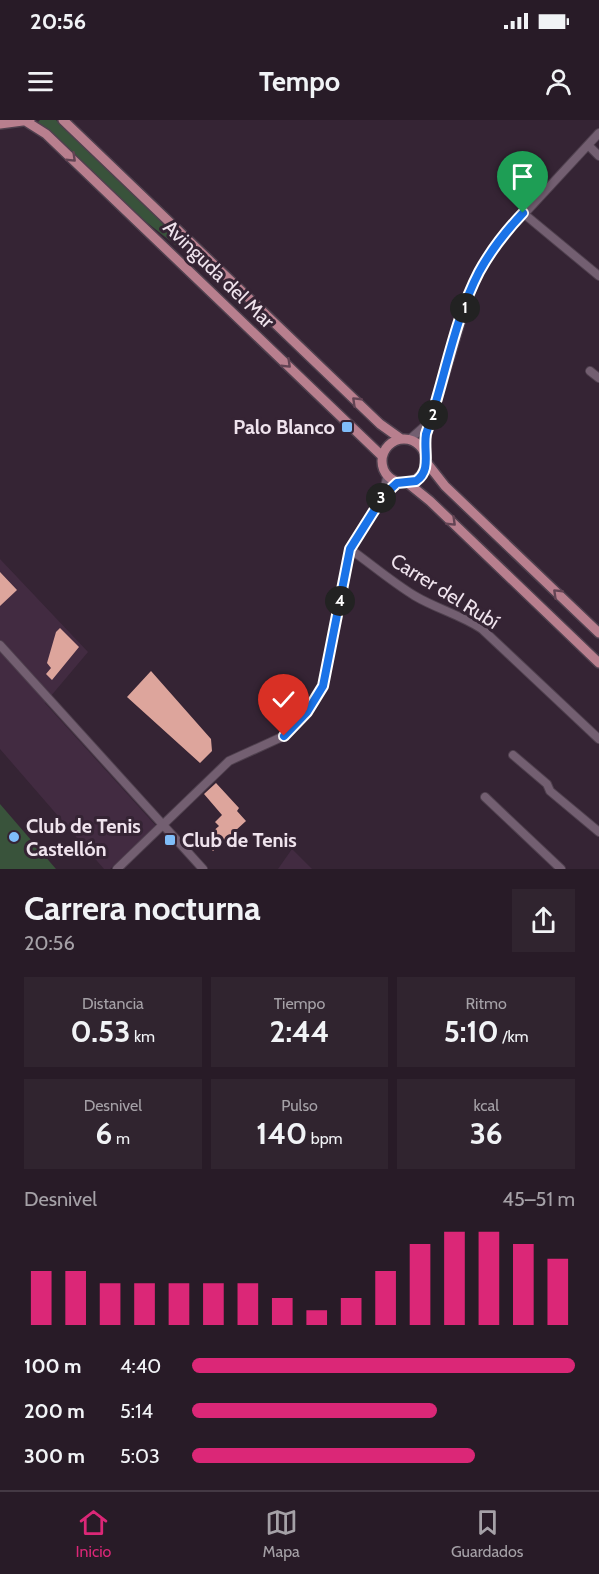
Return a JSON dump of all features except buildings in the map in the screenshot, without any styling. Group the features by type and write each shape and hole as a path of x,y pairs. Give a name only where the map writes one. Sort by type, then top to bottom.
{"main road":[{"name":"Avinguda del Mar","path":"63,120 380,424 406,439"},
{"name":"Avinguda del Mar","path":"28,121 46,134 382,456"},
{"path":"1,126 28,121"},
{"path":"599,633 445,486 427,462 423,449 406,439 388,446 382,456 382,467 387,477 397,483 409,484 430,501 599,663"},
{"path":"409,484 421,477 427,462"}],"street":[{"path":"423,449 468,298 479,272 498,241 599,133"},
{"path":"588,145 599,156"},
{"path":"523,213 599,276"},
{"path":"590,371 599,378"},
{"path":"406,439 422,431 434,411"},
{"path":"384,495 387,477"},
{"path":"117,869 229,761 284,736 307,712 323,686 350,549 384,495 397,483"},
{"name":"Carrer del Rubí","path":"350,549 414,595 450,615 465,618 482,629 599,739"},
{"path":"0,645 203,869"},
{"path":"513,755 547,784 550,791 599,832"},
{"path":"485,797 561,869"}],"shaded area":[{"path":"0,559 88,652 45,703 158,828 110,869 104,869 0,749"},
{"path":"292,849 312,869 278,869"}],"green space":[{"path":"56,120 156,216 188,255 145,221 38,122"},
{"name":"Club de Tenis Castellón","path":"0,804 56,869 0,869"}],"place":[{"name":"Palo Blanco","path":"347,427"},
{"name":"Club de Tenis Castellón","path":"14,837"},
{"name":"Club de Tenis","path":"170,840"}],"route":[{"path":"284,736 307,712 323,686 350,549 384,495 397,483 409,484 421,477 427,462 423,449 426,434 468,298 479,272 498,241 523,213"}]}
